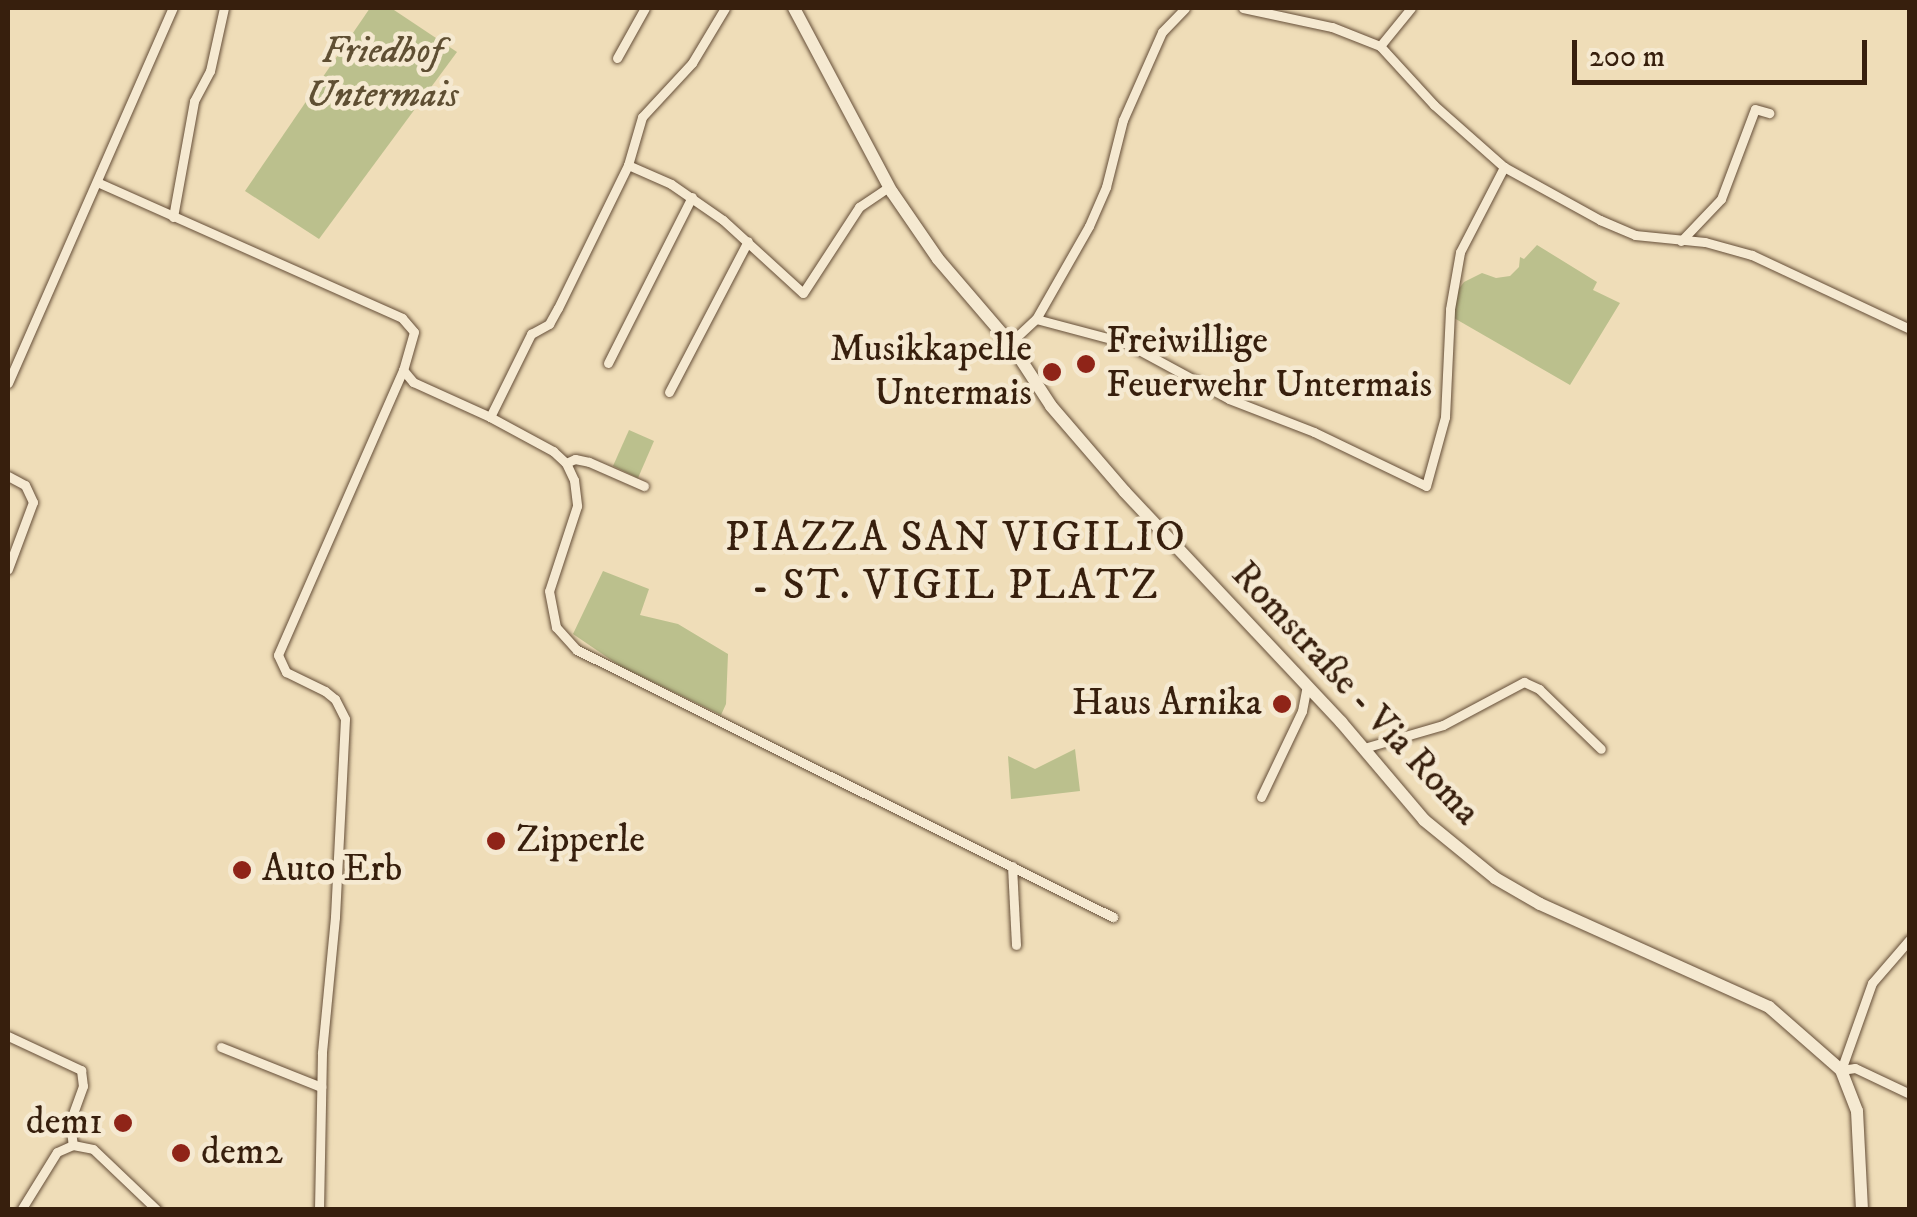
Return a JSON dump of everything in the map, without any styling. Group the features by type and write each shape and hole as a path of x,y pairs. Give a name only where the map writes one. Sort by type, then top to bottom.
{"street":[{"path":"8,382 173,8"},
{"path":"173,216 194,101 210,71 224,8"},
{"path":"617,58 646,8"},
{"path":"490,417 531,334 549,324 628,164 642,117 692,63 724,8"},
{"name":"Romstraße - Via Roma","path":"794,8 890,187 938,259 1010,343 1051,406 1305,691 1364,748 1424,820 1495,878 1540,904 1769,1006 1841,1070 1857,1111 1862,1210"},
{"path":"1010,343 1036,319 1106,188 1124,120 1162,32 1184,8"},
{"path":"1243,8 1332,27 1380,46 1434,105 1504,167 1635,235 1752,255 1910,329"},
{"path":"1380,46 1411,8"},
{"path":"1681,241 1721,199 1754,109 1769,113"},
{"path":"628,164 692,197 803,292 859,207 890,187"},
{"path":"1036,319 1126,343 1204,387 1314,432 1426,486 1445,417 1450,309 1460,252 1504,167"},
{"path":"97,182 402,318 414,332 403,370 280,647 279,662 286,672 335,699 345,719 321,1088 318,1210"},
{"path":"608,363 692,197"},
{"path":"669,392 748,241"},
{"path":"403,370 413,382 490,417 553,451 566,463 574,480 577,506 549,591 556,627 577,650 1112,917"},
{"path":"566,463 575,459 590,462 644,486"},
{"path":"8,476 25,485 33,502 8,569"},
{"path":"1364,748 1443,725 1524,682 1539,689 1601,750"},
{"path":"1260,797 1302,710 1305,691"},
{"path":"1012,866 1016,944"},
{"path":"1910,938 1872,982 1841,1070 1855,1068 1910,1094"},
{"path":"8,1036 81,1070 83,1086 70,1122 73,1145"},
{"path":"221,1046 321,1088"},
{"path":"20,1210 57,1152 73,1145 93,1149 157,1210"}],"green space":[{"name":"Friedhof Untermais","path":"370,8 391,8 457,52 319,239 245,191"},
{"path":"1537,245 1597,282 1593,290 1620,303 1570,385 1454,318 1455,294 1464,282 1482,273 1496,278 1510,276 1519,267 1520,257 1524,259"},
{"path":"629,430 654,441 638,478 613,466"},
{"path":"603,571 649,589 640,615 678,624 728,654 726,704 721,715 620,666 573,634"},
{"path":"1075,749 1080,791 1011,799 1008,756 1035,769"}],"place":[{"name":"Freiwillige Feuerwehr Untermais","path":"1086,364"},
{"name":"Musikkapelle Untermais","path":"1052,372"},
{"name":"Haus Arnika","path":"1282,704"},
{"name":"Zipperle","path":"496,841"},
{"name":"Auto Erb","path":"242,870"},
{"name":"dem1","path":"123,1123"},
{"name":"dem2","path":"181,1153"}],"district":[{"name":"PIAZZA SAN VIGILIO - ST. VIGIL PLATZ","path":"956,562"}]}
